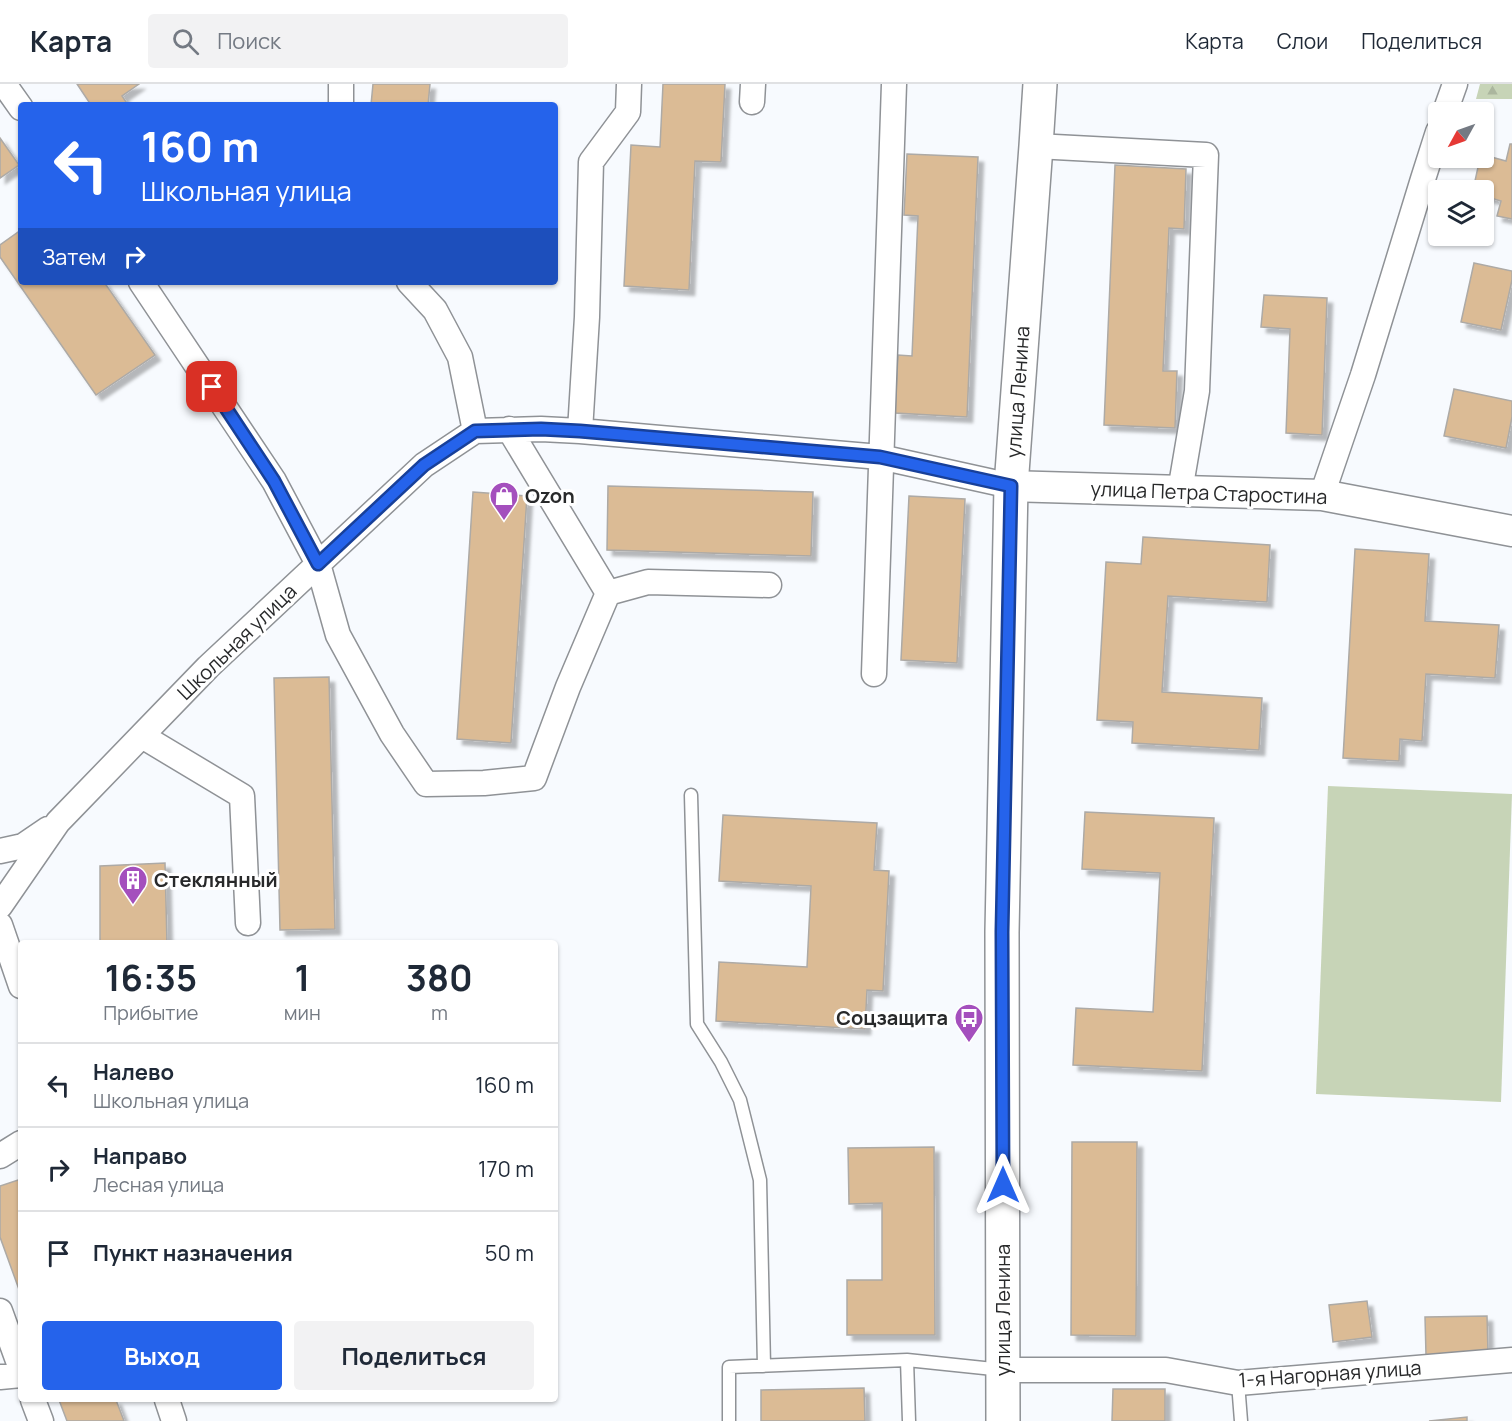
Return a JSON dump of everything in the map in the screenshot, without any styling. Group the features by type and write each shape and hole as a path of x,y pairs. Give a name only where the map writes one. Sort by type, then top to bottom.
{"main road":[{"name":"улица Ленина","path":"1003,1421 1002,932 1011,486 1040,84"}],"street":[{"path":"4,84 18,104"},
{"path":"341,84 341,102"},
{"path":"580,431 587,317 591,162 628,112 629,84"},
{"path":"874,674 894,84"},
{"path":"1449,102 1455,84"},
{"path":"1036,146 1206,155 1197,391 1180,491"},
{"path":"1322,495 1363,375 1428,163"},
{"path":"143,285 274,481 318,564 338,635 392,734 426,784 484,783 534,778 568,687 608,593"},
{"path":"412,285 435,310 460,357 475,431 541,429 580,431 880,457 1011,486"},
{"path":"509,429 608,593"},
{"name":"Школьная улица","path":"0,906 58,822 208,668 424,465 475,431"},
{"name":"улица Петра Старостина","path":"1011,486 1322,495 1512,531"},
{"path":"608,593 648,582 769,585"},
{"path":"142,736 242,796 248,922"},
{"path":"0,851 23,846 58,822"},
{"path":"0,925 18,977"},
{"path":"0,1156 18,1145"},
{"path":"0,1311 18,1361"},
{"name":"1-я Нагорная улица","path":"1004,1370 1166,1370 1238,1383 1512,1360"},
{"path":"0,1377 18,1375"},
{"path":"34,1402 41,1421"},
{"path":"168,1402 174,1421"}],"lane":[{"path":"691,795 698,1024 740,1100 760,1180 764,1366"},
{"path":"907,1360 909,1421"},
{"path":"729,1421 729,1367 907,1360 1004,1370"},
{"path":"1238,1383 1241,1421"}],"green space":[{"path":"1480,84 1512,84 1512,99 1476,99"},
{"path":"1328,786 1512,794 1501,1102 1316,1094"}],"building":[{"path":"77,84 139,84 122,96 126,102 89,102"},
{"path":"373,84 430,84 428,102 371,102"},
{"path":"663,84 725,84 721,162 695,161 689,290 624,286 631,145 660,147"},
{"path":"0,138 18,166 0,178"},
{"path":"1510,144 1512,144 1512,219 1497,216 1501,201 1494,199 1494,180 1475,180 1478,168 1494,168 1494,158 1506,161"},
{"path":"907,154 978,157 967,417 895,413 898,355 912,356 918,216 904,215"},
{"path":"1115,165 1186,169 1184,229 1169,228 1163,371 1177,371 1175,428 1104,425"},
{"path":"18,232 18,283 0,257 0,245"},
{"path":"1474,263 1512,271 1501,330 1461,322"},
{"path":"19,285 106,285 155,355 96,395"},
{"path":"1264,295 1327,298 1322,435 1286,433 1290,329 1261,327"},
{"path":"1454,389 1512,401 1512,417 1506,448 1444,436"},
{"path":"608,486 813,492 811,556 607,550"},
{"path":"473,492 527,496 511,743 457,739"},
{"path":"909,496 965,499 957,663 901,660"},
{"path":"1143,537 1270,545 1267,602 1168,596 1162,692 1262,698 1259,750 1132,743 1133,722 1097,720 1106,562 1141,564"},
{"path":"1355,549 1429,554 1425,621 1499,625 1495,678 1426,674 1422,741 1400,739 1399,761 1343,758"},
{"path":"329,677 335,929 280,930 274,678"},
{"path":"1085,812 1214,818 1202,1071 1073,1065 1076,1008 1153,1012 1160,873 1082,869"},
{"path":"723,815 877,823 874,870 889,871 883,991 867,990 865,1029 716,1021 719,962 807,967 811,886 719,881"},
{"name":"Стеклянный","path":"165,863 167,940 100,940 100,866"},
{"path":"1072,1142 1137,1142 1136,1336 1071,1335"},
{"path":"934,1147 935,1335 847,1335 847,1280 882,1280 882,1203 849,1204 848,1148"},
{"path":"18,1180 18,1287 0,1237 0,1186"},
{"path":"1367,1301 1372,1337 1333,1342 1329,1305"},
{"path":"1487,1316 1488,1353 1426,1355 1425,1317"},
{"path":"864,1388 865,1421 761,1421 761,1390"},
{"path":"1113,1389 1165,1389 1165,1421 1112,1421"},
{"path":"60,1402 117,1402 124,1421 67,1421"},
{"path":"1467,1417 1467,1421 1429,1421"}],"place":[{"name":"Ozon","path":"504,522"},
{"name":"Стеклянный","path":"133,906"},
{"name":"Соцзащита","path":"969,1044"}],"route":[{"path":"212,387 274,481 318,564 424,465 475,431 541,429 580,431 880,457 1011,486 1002,932 1003,1185"}]}
